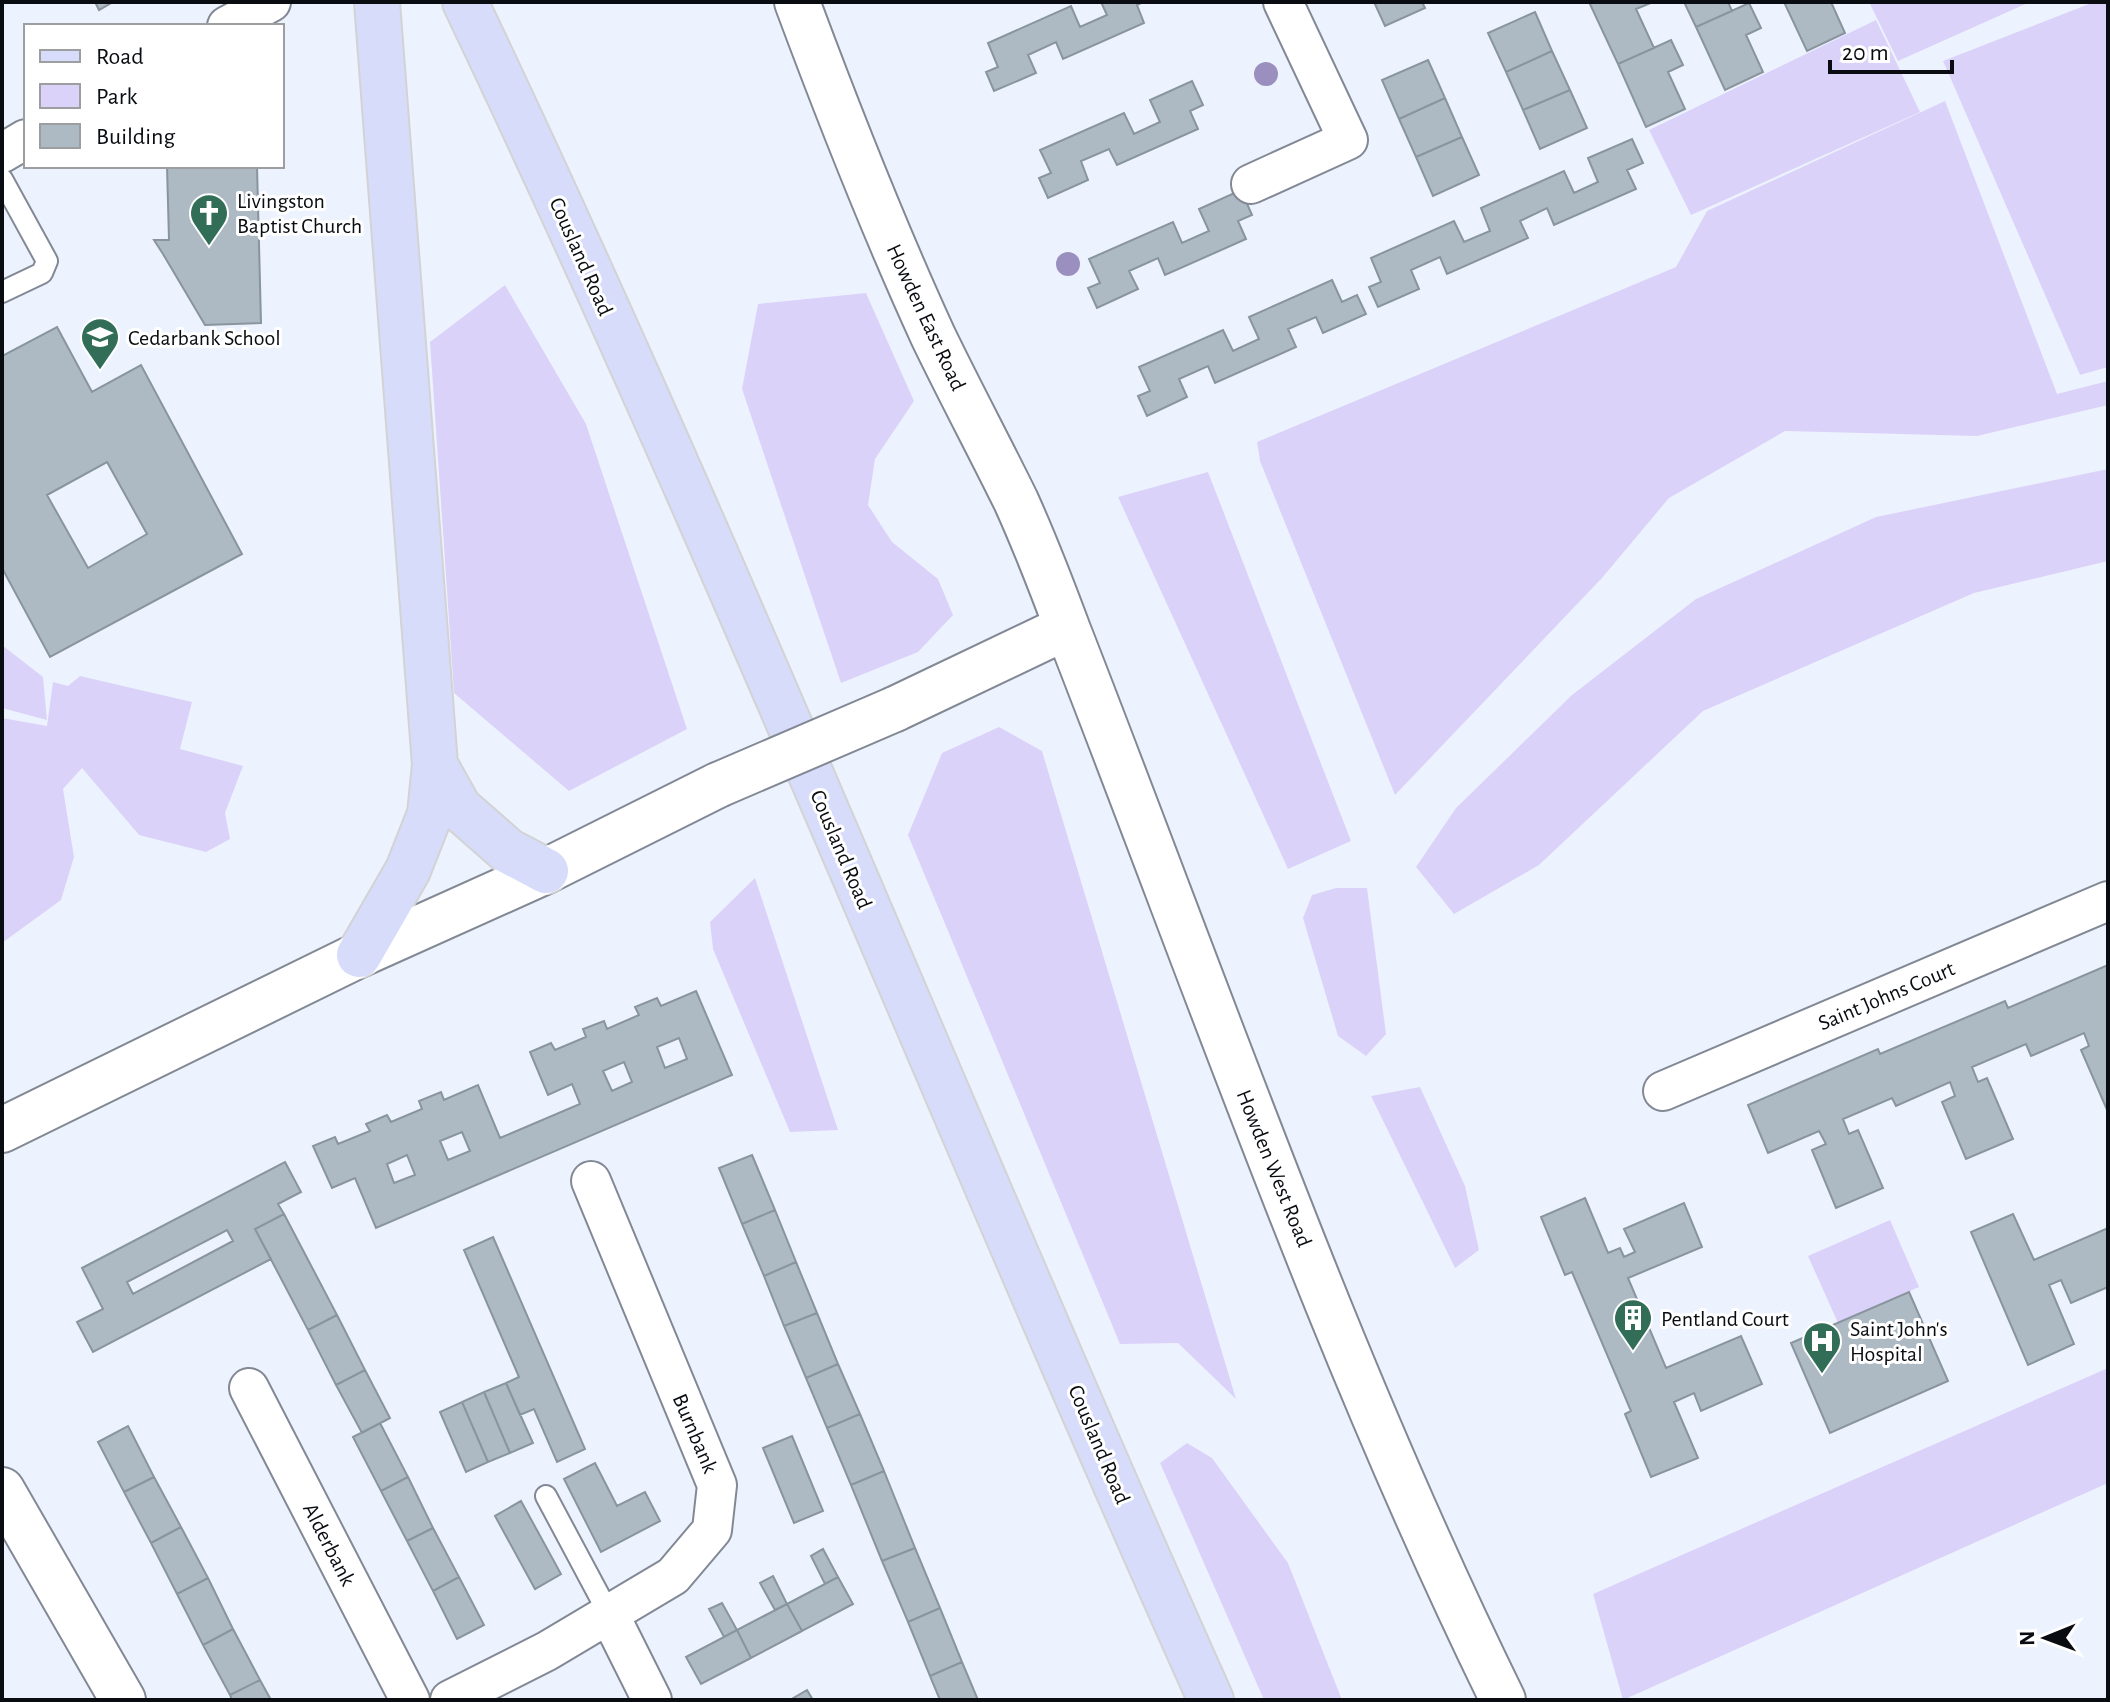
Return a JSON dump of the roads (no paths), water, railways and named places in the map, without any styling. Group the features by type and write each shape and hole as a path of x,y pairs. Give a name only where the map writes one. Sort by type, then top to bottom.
{"main road":[{"path":"359,955 408,870 430,814 435,765 377,2"},
{"name":"Cousland Road","path":"465,2 534,147 787,720 1211,1700"},
{"path":"435,765 459,808 508,851 546,871"}],"street":[{"path":"231,24 271,2"},
{"name":"Howden East Road","path":"797,2 861,169 933,335 1018,506 1067,627"},
{"path":"1251,184 1348,140 1283,2"},
{"path":"2,153 24,140"},
{"path":"8,1131 359,955 546,871 718,785 895,709 1067,627"},
{"name":"Howden West Road","path":"1067,627 1203,986 1385,1448 1451,1595 1503,1700"},
{"name":"Saint Johns Court","path":"1663,1091 2108,901"},
{"name":"Burnbank","path":"450,1700 547,1651 673,1576 712,1530 717,1485 591,1181"},
{"name":"Alderbank","path":"249,1388 410,1700"},
{"path":"2,1490 123,1700"},
{"path":"609,1614 652,1700"}],"lane":[{"path":"2,179 47,261 42,273 2,292"},
{"path":"546,1496 609,1614"}],"place":[{"name":"Livingston Baptist Church","path":"209,247"},
{"name":"Cedarbank School","path":"100,371"},
{"name":"Pentland Court","path":"1633,1352"},
{"name":"Saint John's Hospital","path":"1822,1375"}]}
